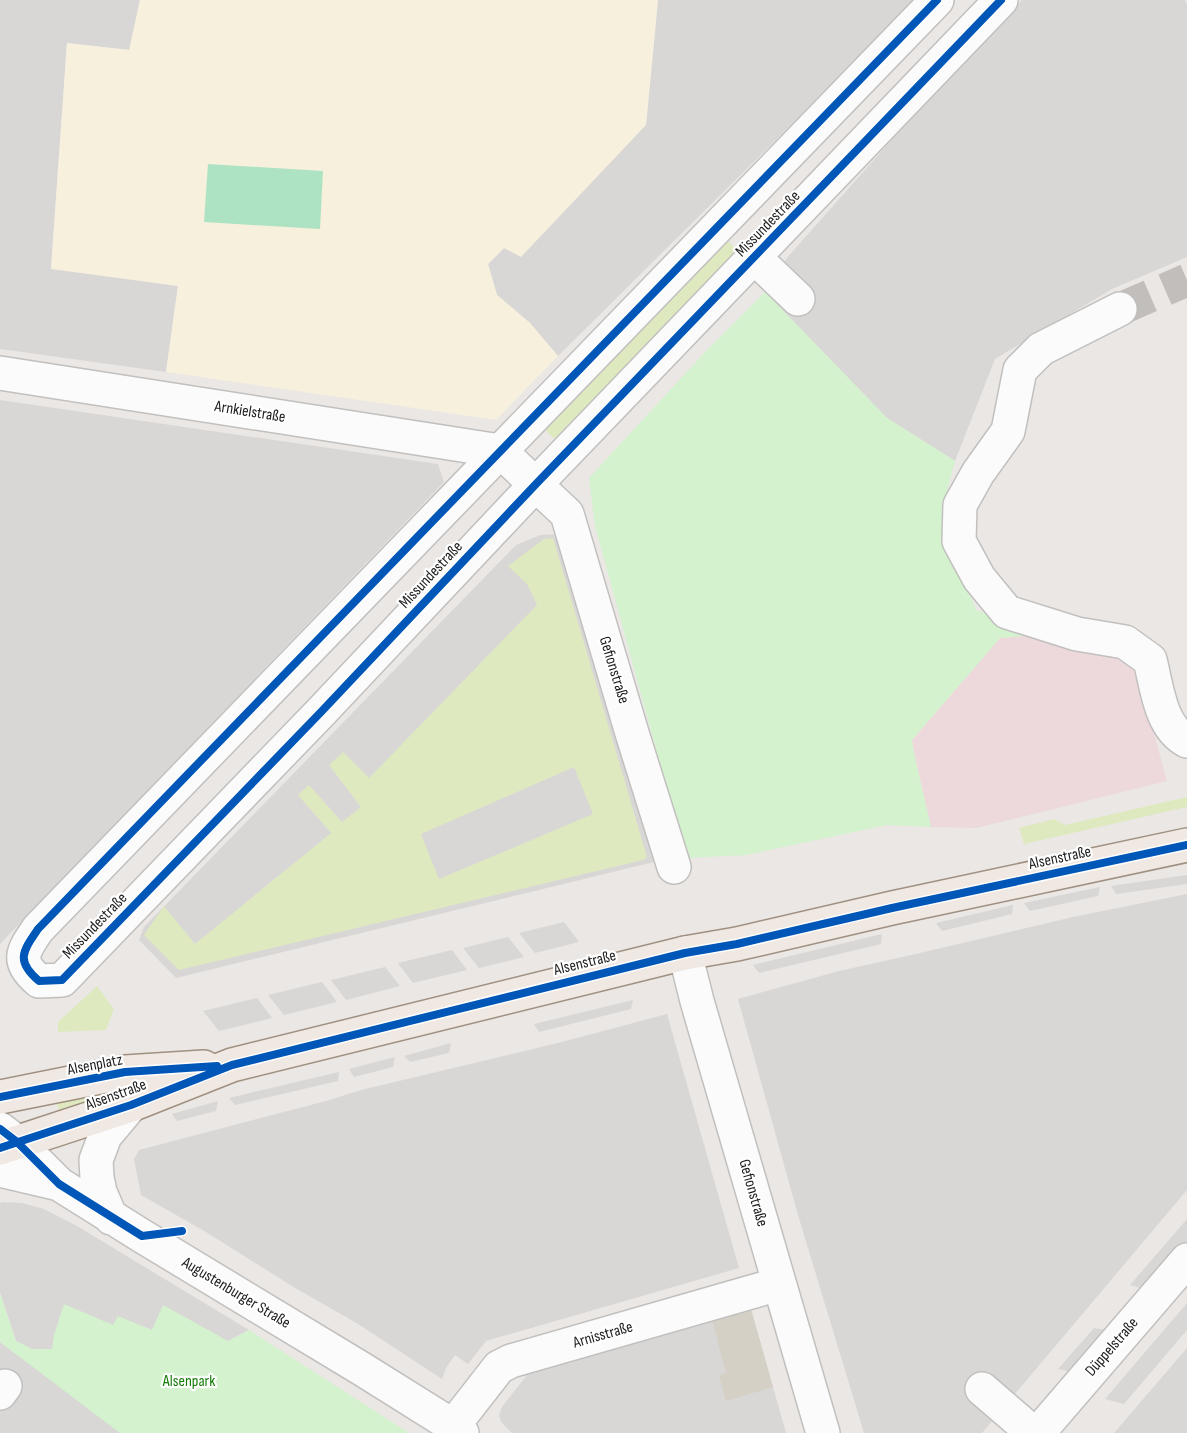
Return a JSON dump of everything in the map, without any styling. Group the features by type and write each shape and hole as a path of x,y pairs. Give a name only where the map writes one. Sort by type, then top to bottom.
{"main road":[{"name":"Alsenstraße","path":"6,1140 131,1105 232,1065 686,952 737,944 892,908 1187,845"},
{"name":"Alsenplatz","path":"0,1097 125,1072 232,1065"}],"street":[{"name":"Missundestraße","path":"958,45 924,4 500,451 39,929 26,947 24,956 26,968 39,981 62,980 321,712 536,484 958,45 1001,0"},
{"path":"754,257 798,299"},
{"path":"1119,309 1041,349 1020,370 1008,431 978,473 960,505 959,541 979,578 1007,612 1077,634 1125,642 1150,660 1165,719 1187,741"},
{"name":"Arnkielstraße","path":"0,373 500,451"},
{"path":"500,451 536,484"},
{"name":"Gefionstraße","path":"536,484 567,514 674,867"},
{"name":"Gefionstraße","path":"686,952 697,1001 823,1433"},
{"path":"111,1218 100,1192 96,1160 105,1136 131,1105"},
{"name":"Augustenburger Straße","path":"6,1140 59,1184 111,1218 458,1429"},
{"path":"0,1170 59,1184"},
{"name":"Düppelstraße","path":"1035,1433 1187,1260"},
{"name":"Arnisstraße","path":"458,1429 499,1367 511,1361 779,1284"},
{"name":"Düppelstraße","path":"1066,1433 1187,1292"},
{"path":"982,1389 1035,1433"}],"shaded area":[{"path":"0,0 140,0 130,50 67,43 51,268 178,286 166,372 0,349"},
{"path":"140,0 658,0 646,125 521,257 504,248 488,264 497,295 530,323 558,356 496,420 166,372 178,286 51,269 67,43 129,50"},
{"path":"658,0 917,0 558,356 530,323 497,295 488,264 646,125"},
{"path":"1022,0 1185,0 1187,5 1187,257 1112,289 995,359 955,461 887,418 765,292 786,259 910,119"},
{"path":"0,400 438,464 444,482 0,944"},
{"path":"558,534 654,862 176,978 139,940 144,927 516,545 540,535"},
{"path":"1052,634 1134,660 1167,781 976,828 931,827 912,740 1000,638"},
{"path":"1187,875 1187,884 1116,894 1111,886"},
{"path":"1100,887 1098,896 1030,911 1024,903"},
{"path":"1187,894 1187,1190 982,1433 864,1433 798,1215 738,999 839,971 1073,917"},
{"path":"1013,905 1012,914 942,931 936,923"},
{"path":"564,922 579,942 535,953 519,933"},
{"path":"882,934 881,944 759,973 753,965"},
{"path":"508,937 524,957 479,968 463,948"},
{"path":"452,950 467,970 413,983 398,963"},
{"path":"385,967 400,986 346,1000 331,980"},
{"path":"322,982 337,1002 284,1015 268,995"},
{"path":"257,998 272,1018 219,1031 203,1011"},
{"path":"633,1000 631,1009 539,1032 534,1024"},
{"path":"667,1014 739,1268 486,1341 468,1364 455,1355 442,1379 358,1324 141,1195 134,1159 139,1150 361,1090 562,1042"},
{"path":"451,1043 449,1053 410,1062 404,1056"},
{"path":"395,1057 393,1067 354,1077 349,1069"},
{"path":"339,1072 338,1081 235,1105 229,1098"},
{"path":"218,1101 216,1111 177,1121 172,1114"},
{"path":"0,1203 22,1203 44,1209 77,1226 249,1330 226,1342 139,1358 57,1349 31,1349 16,1341 0,1293"},
{"path":"1187,1219 1187,1246 1148,1290 1130,1285"},
{"path":"1187,1303 1187,1330 1124,1404 1105,1399"},
{"path":"751,1309 786,1433 512,1433 501,1422 499,1415 502,1407 527,1375"},
{"path":"751,1309 773,1387 726,1401 719,1375 726,1373 712,1320"},
{"path":"1094,1328 1114,1331 1078,1373 1058,1369"},
{"path":"0,1342 64,1389 120,1433 0,1433"},
{"path":"1187,1348 1187,1433 1114,1433"},
{"path":"0,1358 41,1391 7,1433 0,1433"}],"green space":[{"path":"208,164 323,171 320,229 204,222"},
{"path":"723,236 744,257 560,444 539,424"},
{"path":"765,292 887,418 955,461 947,490 961,574 976,610 1014,624 1052,634 1000,638 912,740 931,827 887,825 746,855 686,858 595,526 589,478 708,349"},
{"path":"553,538 647,857 643,860 179,970 144,935 164,906 195,944 331,833 298,795 309,785 342,822 361,807 329,765 343,752 369,778 537,605 527,584 508,566 544,539","holes":["574,767 593,814 439,879 421,834"]},
{"path":"1187,797 1187,807 1024,844 1019,828 1054,819 1065,825"},
{"path":"97,986 114,1009 106,1030 58,1032 58,1022"},
{"path":"124,1088 126,1091 61,1115 55,1100"},
{"name":"Alsenpark","path":"0,1293 16,1341 32,1349 52,1349 64,1304 113,1325 118,1316 152,1330 163,1305 228,1341 249,1330 409,1433 120,1433 0,1342"}],"tunnel":[{"path":"1120,309 1187,280"}],"cycle path":[{"path":"937,0 38,929 28,944 24,956 24,962 31,974 39,981 62,980 1001,0"},
{"path":"0,1148 131,1105 232,1065 685,953 737,944 892,908 1187,845"},
{"path":"0,1097 125,1072 217,1066"},
{"path":"0,1129 17,1142 59,1184 142,1236 182,1231"}]}
